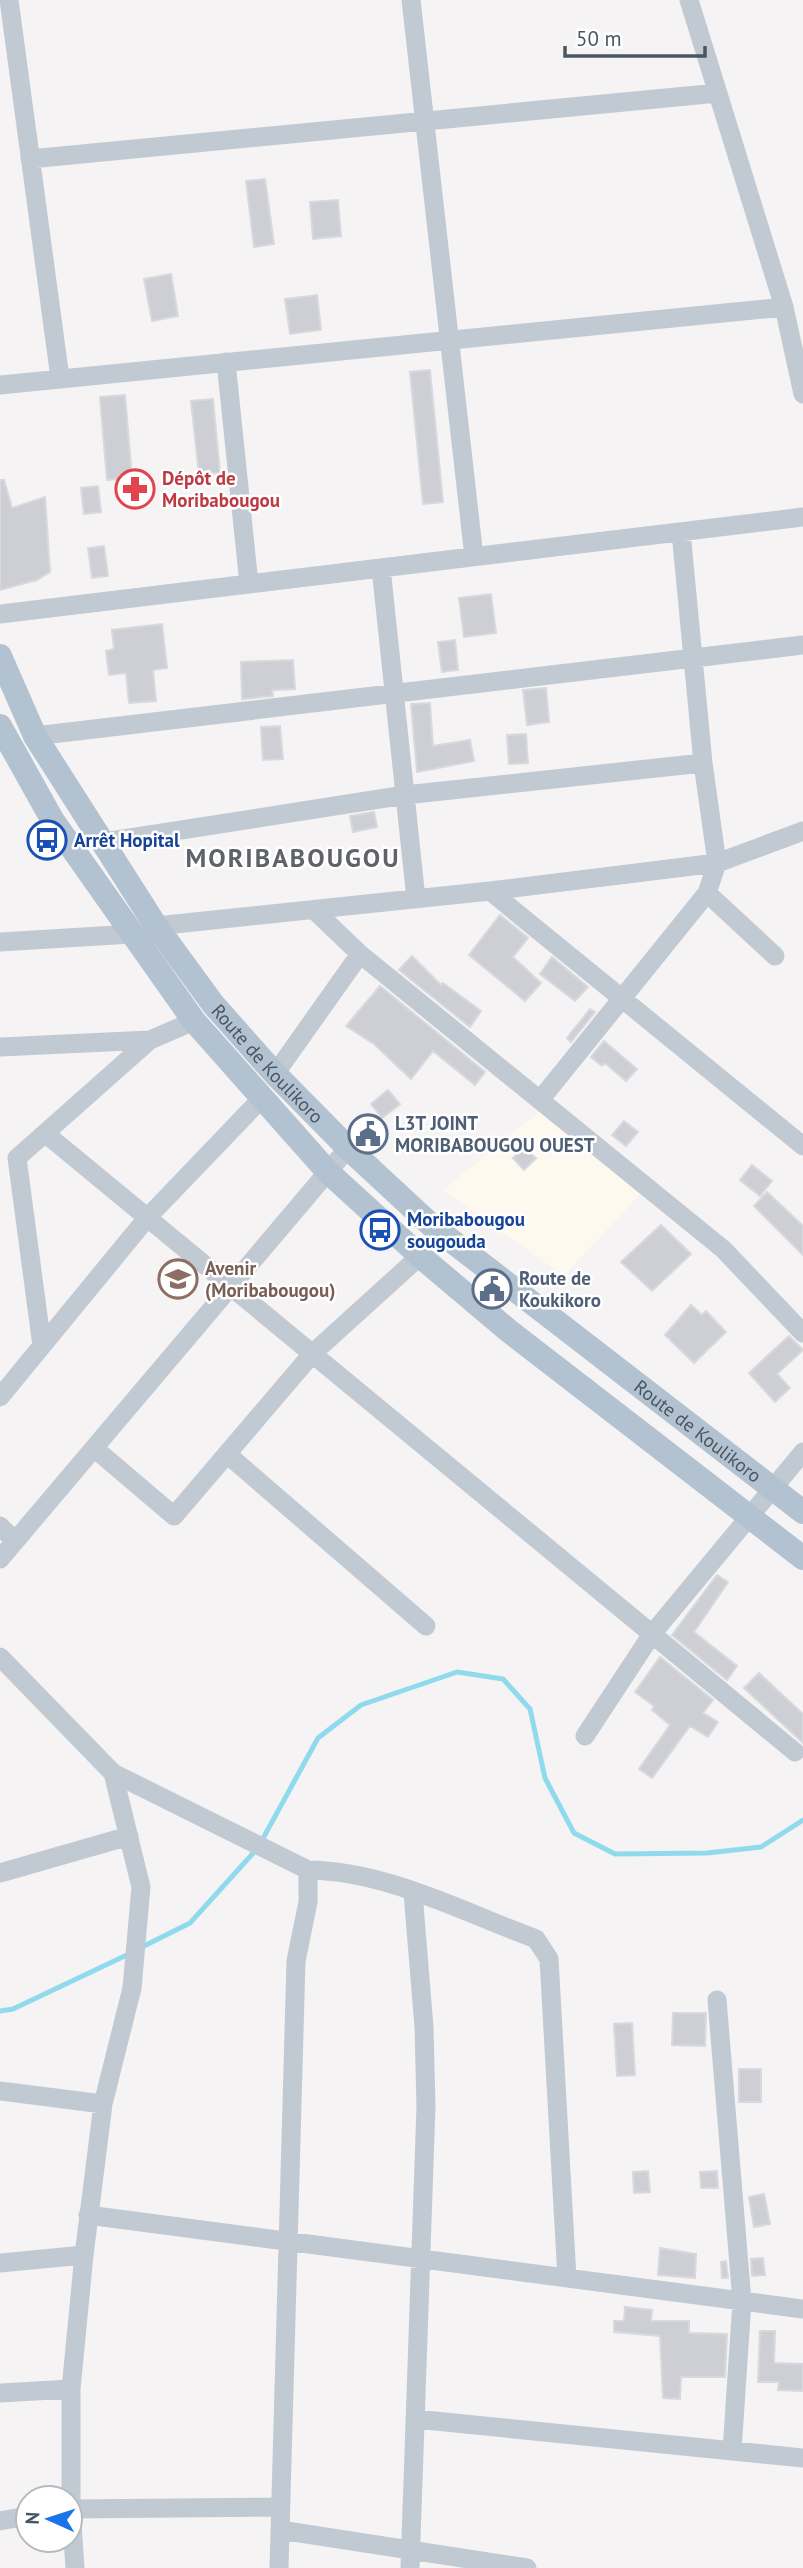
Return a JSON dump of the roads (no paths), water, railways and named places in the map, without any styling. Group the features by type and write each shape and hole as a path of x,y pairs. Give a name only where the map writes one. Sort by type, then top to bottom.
{"main road":[{"name":"Route de Koulikoro","path":"0,656 35,736 156,926 213,1004 275,1074 348,1148 431,1225 803,1512"},
{"name":"Route de Koulikoro","path":"0,726 53,821 194,1021 328,1172 420,1256 509,1331 803,1558"}],"street":[{"path":"9,0 60,378"},
{"path":"411,0 474,557"},
{"path":"689,0 784,307 803,394"},
{"path":"30,159 718,93"},
{"path":"0,385 784,307"},
{"path":"226,362 249,584"},
{"path":"0,614 803,517"},
{"path":"540,1100 707,893 717,863 703,763 681,532"},
{"path":"381,568 416,899"},
{"path":"35,736 803,645"},
{"path":"104,842 405,795 703,763"},
{"path":"156,926 490,891 717,863 803,831"},
{"path":"490,891 801,1143"},
{"path":"707,893 775,956"},
{"path":"314,910 360,954 723,1249 803,1333"},
{"path":"0,942 132,934"},
{"path":"275,1074 360,954"},
{"path":"42,1346 17,1158 150,1040 194,1021"},
{"path":"0,1047 150,1040"},
{"path":"0,1396 147,1218 262,1098"},
{"path":"46,1134 794,1752"},
{"path":"0,1559 348,1148"},
{"path":"94,1448 174,1516 312,1354 420,1256"},
{"path":"585,1736 652,1634 803,1452"},
{"path":"227,1454 426,1626"},
{"path":"0,1526 15,1541"},
{"path":"0,1657 113,1773 308,1870 333,1870 374,1878 536,1939 550,1959 567,2278"},
{"path":"71,2484 71,2389 88,2215 103,2104 132,1988 141,1887 113,1773"},
{"path":"0,1873 129,1836"},
{"path":"279,2568 296,1961 308,1902 308,1870"},
{"path":"410,2558 426,2106 424,2027 413,1893"},
{"path":"717,2000 742,2301 732,2451"},
{"path":"0,2091 103,2104"},
{"path":"88,2215 803,2309"},
{"path":"0,2263 84,2255"},
{"path":"0,2393 71,2389"},
{"path":"415,2419 803,2458"},
{"path":"84,2509 280,2507"},
{"path":"280,2530 410,2558 527,2568"}],"waterway":[{"path":"261,1842 318,1738 361,1705 457,1672 503,1679 530,1709 545,1778 574,1833 615,1854 707,1853 761,1847 803,1820"},
{"path":"140,1948 190,1923 256,1850"},
{"path":"0,2011 13,2009 131,1953"}],"place":[{"name":"Dépôt de Moribabougou","path":"135,489"},
{"name":"Arrêt Hopital","path":"47,840"},
{"name":"L3T JOINT MORIBABOUGOU OUEST","path":"368,1134"},
{"name":"Moribabougou sougouda","path":"380,1230"},
{"name":"Avenir (Moribabougou)","path":"178,1279"},
{"name":"Route de Koukikoro","path":"492,1289"}],"district":[{"name":"MORIBABOUGOU","path":"293,858"}]}
